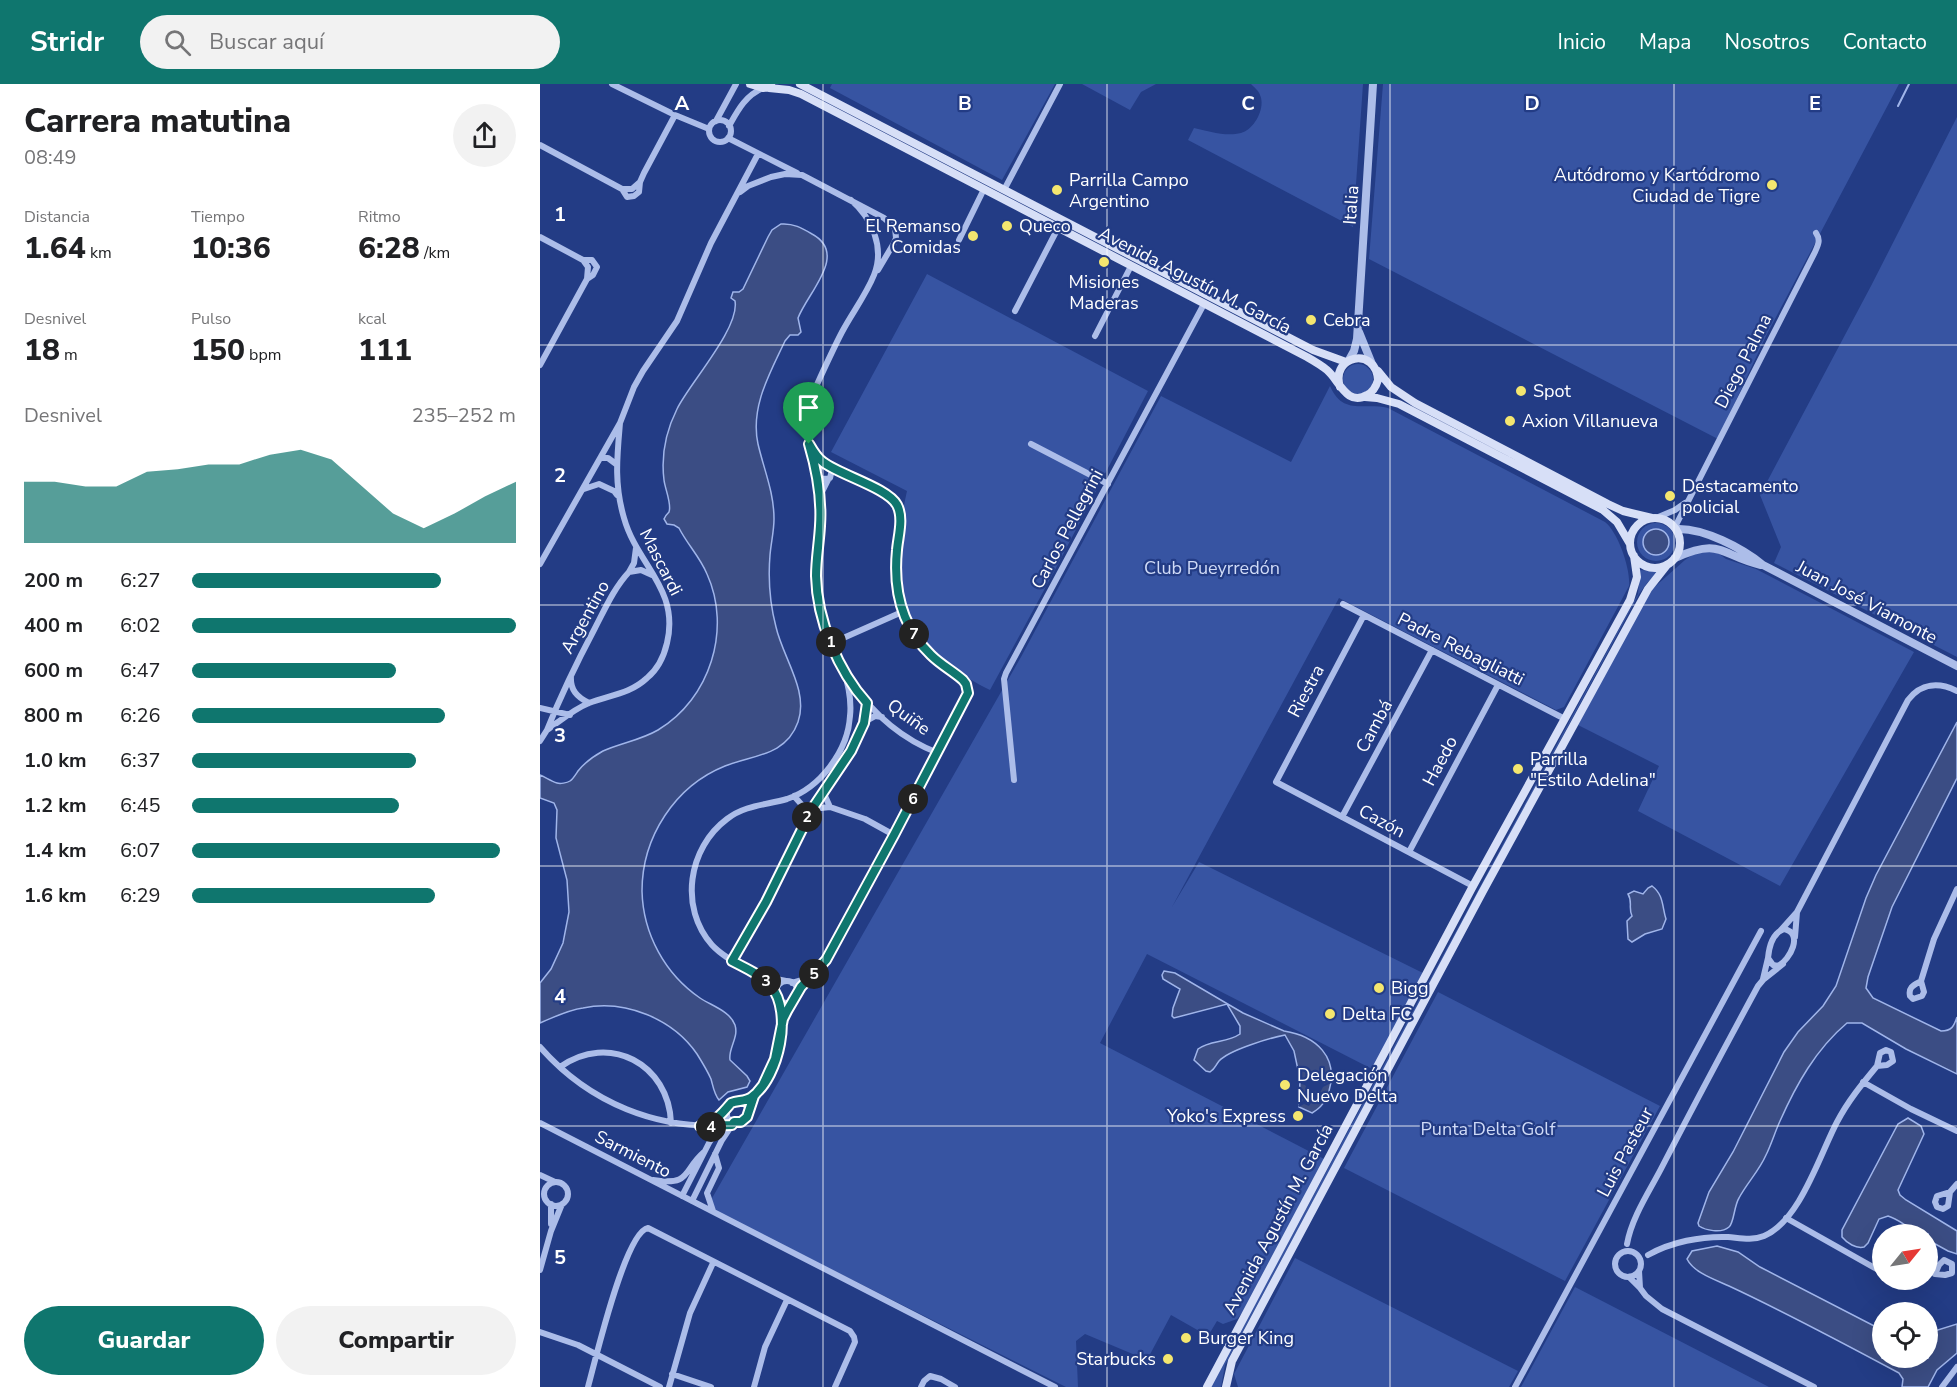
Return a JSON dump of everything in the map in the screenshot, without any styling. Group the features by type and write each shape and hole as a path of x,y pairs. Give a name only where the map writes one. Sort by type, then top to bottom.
{"main road":[{"name":"Avenida Agustín M. García","path":"750,84 770,86 801,94 1319,364 1333,376 1340,387"},
{"name":"Avenida Agustín M. García","path":"800,84 1313,350 1347,361"},
{"path":"1361,358 1374,366 1391,387 1415,403 1623,511 1668,521 1676,528 1680,537 1681,547 1675,558 1667,565 1660,567 1646,566 1634,556 1617,522 1603,510 1399,404 1377,398 1355,398 1349,396 1340,387 1338,375 1347,361 1361,358"},
{"path":"1365,397 1376,386 1378,380 1374,366"},
{"path":"1630,544 1631,536 1638,524 1654,518"},
{"name":"Avenida Agustín M. García","path":"1207,1387 1387,1052 1473,886 1635,589 1637,577 1634,556"},
{"name":"Avenida Agustín M. García","path":"1226,1387 1232,1361 1483,891 1648,589 1667,565"}],"street":[{"path":"612,84 709,129"},
{"path":"736,84 716,121 709,129 710,136 715,141 722,142 728,138 729,126 742,102 770,86"},
{"path":"1004,190 1060,84"},
{"name":"Italia","path":"1347,361 1356,344 1358,328 1374,84"},
{"path":"540,145 622,189 627,197 634,196 639,192 640,182 675,115"},
{"path":"716,121 722,121 729,126"},
{"path":"728,138 851,200 864,213 876,237 878,264 874,276"},
{"path":"540,564 620,423 643,371 677,321 711,243 758,154"},
{"path":"737,194 748,186 765,179 785,174 802,175"},
{"path":"959,240 984,189"},
{"name":"Quiñe","path":"851,200 884,218 895,228 896,238 843,330 806,408 804,423 818,474 820,496 821,523 816,576 820,606 832,643 843,667 862,697 882,717 909,738 938,753"},
{"path":"1015,311 1058,228"},
{"name":"Diego Palma","path":"1676,528 1815,252 1819,242 1816,233"},
{"path":"540,237 583,260 588,267 587,279 540,365"},
{"path":"1095,336 1131,266"},
{"name":"Carlos Pellegrini","path":"1014,780 1004,679 1006,673 1204,304"},
{"name":"Italia","path":"1358,328 1374,366"},
{"path":"607,487 614,484 616,479 620,423"},
{"path":"783,1019 798,993 826,960 938,753 966,699 968,688 963,680 940,663 920,643 902,612 895,575 900,522 899,508 891,498 819,459 809,444"},
{"path":"1031,444 1107,484"},
{"path":"601,458 608,458 616,464"},
{"path":"829,466 821,466 818,474 824,480 844,473"},
{"path":"820,496 825,483 832,474 829,466"},
{"path":"593,472 594,481 614,491 618,498"},
{"name":"Mascardi","path":"589,703 630,690 648,677 660,663 666,650 670,622 666,597 636,547 624,519 616,479"},
{"path":"583,489 599,484"},
{"path":"1654,518 1675,510 1688,501"},
{"name":"Juan José Viamonte","path":"1676,528 1693,531 1734,546 1763,565 1957,666"},
{"name":"Argentino","path":"547,730 571,675 633,562 636,547"},
{"name":"Juan José Viamonte","path":"1675,558 1700,549 1714,547 1749,562 1763,565"},
{"path":"628,572 641,570 654,576"},
{"name":"Padre Rebagliatti","path":"1343,604 1565,719"},
{"path":"832,643 902,612"},
{"name":"Riestra","path":"1276,782 1364,615"},
{"name":"Cambá","path":"1342,817 1432,650"},
{"path":"793,1001 784,1003 770,984 732,961 712,945 694,912 693,877 698,855 712,833 729,818 753,806 794,796 818,780 835,759 848,732 851,704 843,667"},
{"path":"571,675 570,684 573,691 589,703"},
{"name":"Haedo","path":"1409,852 1498,685"},
{"path":"1814,1387 1668,1313 1650,1299 1629,1277 1618,1273 1615,1266 1616,1258 1627,1244 1633,1224 1697,1098 1763,980 1769,948 1797,912 1908,700 1920,689 1932,685 1947,686 1957,691"},
{"path":"851,704 856,697 862,697"},
{"path":"540,741 547,730 589,703"},
{"path":"732,961 772,892 810,811 844,763 864,723 867,703"},
{"path":"540,708 570,715"},
{"path":"864,723 875,716 882,717"},
{"name":"Cazón","path":"1276,782 1473,886"},
{"path":"825,789 825,796 830,807"},
{"path":"794,796 810,811"},
{"path":"810,811 830,807 865,819 894,835"},
{"path":"1921,981 1934,939 1957,889"},
{"path":"1763,980 1783,964 1790,954 1795,937 1797,912"},
{"path":"1780,931 1789,930 1795,937"},
{"name":"Luis Pasteur","path":"1515,1387 1761,931"},
{"path":"1768,958 1773,965 1783,964"},
{"path":"758,975 789,982 796,987 798,993"},
{"path":"540,1047 560,1067 590,1090 646,1117 671,1124 720,1126 733,1124 744,1120 754,1096 763,1085 775,1059 782,1035 783,1019 778,986 809,978"},
{"path":"560,1067 571,1059 593,1052 604,1051 629,1057 647,1069 661,1085 669,1103 671,1124"},
{"path":"1629,1277 1640,1268 1648,1255 1662,1248 1715,1237 1755,1239 1769,1234 1786,1218 1814,1174 1827,1141 1849,1101 1877,1066"},
{"path":"1863,1082 1957,1131"},
{"path":"682,1196 731,1103 741,1102 754,1096"},
{"path":"741,1102 748,1110"},
{"path":"700,1126 726,1113"},
{"path":"726,1113 733,1124"},
{"name":"Sarmiento","path":"540,1123 1055,1387"},
{"path":"692,1201 733,1124"},
{"path":"646,1178 670,1182 688,1174 698,1157 709,1145 709,1137 700,1126"},
{"path":"713,1212 707,1193 719,1168 715,1154"},
{"path":"540,1175 563,1184 568,1190 567,1198 562,1204 551,1231 540,1270"},
{"path":"544,1195 547,1186 556,1182"},
{"path":"1950,1192 1957,1184"},
{"path":"540,1188 551,1204 556,1206 562,1204"},
{"path":"551,1204 551,1231"},
{"path":"1786,1218 1872,1266"},
{"path":"588,1387 620,1274 641,1230 648,1228 850,1331 855,1342 835,1387"},
{"path":"1627,1244 1635,1253 1640,1268 1640,1288"},
{"path":"1621,1253 1648,1255"},
{"path":"669,1387 690,1313 713,1263"},
{"path":"754,1387 768,1340 787,1300"},
{"path":"540,1332 570,1341 660,1387"},
{"path":"1942,1387 1957,1367"},
{"path":"672,1374 711,1387"},
{"path":"921,1387 930,1376 955,1387"}],"green space":[{"path":"832,84 1055,84 1002,180 830,88"},
{"path":"1082,84 1156,84 1141,92 1130,110"},
{"path":"1251,84 1363,84 1353,227 1188,140 1194,128 1229,134 1241,133 1250,128 1258,118 1261,106 1259,94"},
{"path":"1383,84 1899,84 1766,336 1718,439 1369,259"},
{"path":"1957,117 1957,657 1774,563 1781,547 1760,495 1871,286"},
{"path":"927,274 1148,391 990,690 949,666 933,653 910,622 903,603 899,581 901,531 907,491 831,452"},
{"path":"1358,364 1369,368 1373,379 1369,390 1358,394 1347,390 1343,379 1347,368"},
{"name":"Club Pueyrredón","path":"1330,386 1335,395 1348,405 1388,408 1605,522 1615,534 1623,552 1629,586 1564,707 1556,710 1339,598 1172,907 1199,862 1427,975 1376,1071 1147,954 1100,1043 1328,1161 1237,1319 1223,1324 1217,1321 1208,1336 1171,1315 1147,1360 1085,1334 1076,1341 1078,1387 1066,1387 707,1207 1021,657 1161,396 1291,462"},
{"path":"1656,523 1670,528 1675,542 1670,556 1656,561 1642,556 1637,542 1642,528"},
{"path":"1697,552 1718,553 1726,559 1756,569 1914,652 1780,886 1638,811 1659,766 1578,725 1650,591 1685,560"},
{"path":"1640,570 1659,572 1639,594 1225,1365 1221,1387 1210,1387 1638,594"},
{"name":"Punta Delta Golf","path":"1438,992 1660,1106 1565,1281 1344,1168"},
{"path":"1295,1258 1518,1371 1509,1387 1238,1387 1234,1374"},
{"path":"1575,1287 1769,1387 1521,1387"}],"shaded area":[{"path":"781,224 793,225 812,234 822,242 827,252 823,274 798,318 801,332 798,335 790,335 773,365 759,404 756,430 774,509 769,573 772,609 779,639 798,686 800,710 798,722 793,733 777,748 725,766 707,775 677,800 655,833 648,852 642,891 643,907 652,937 667,965 688,988 700,998 725,1012 735,1025 736,1034 730,1051 730,1060 750,1081 747,1087 728,1092 719,1100 706,1069 687,1042 675,1031 647,1014 615,1006 599,1006 572,1010 540,1023 540,983 551,969 563,943 569,912 567,880 556,838 557,810 554,803 540,798 540,775 558,783 570,781 584,765 600,753 658,730 676,717 703,682 716,639 717,617 714,595 704,568 679,528 667,524 664,519 670,509 663,471 665,444 670,426 683,398 730,326 735,301 731,298 733,292 743,289 772,230"},
{"path":"1656,529 1665,533 1669,542 1665,551 1656,555 1647,551 1643,542 1647,533"},
{"path":"1957,722 1957,778 1892,907 1866,988 1873,998 1941,1031 1952,1027 1957,1017 1957,1074 1906,1049 1862,1023 1847,1023 1816,1056 1800,1081 1763,1161 1737,1201 1731,1225 1718,1231 1699,1226 1698,1223 1709,1192 1733,1152 1784,1052 1798,1032 1823,1006 1836,986 1876,875"},
{"path":"1652,886 1661,897 1666,919 1662,929 1645,934 1632,942 1628,939 1627,921 1632,916 1628,894 1634,891 1643,894"},
{"path":"1164,971 1175,973 1243,1013 1315,1043 1328,1058 1331,1068 1329,1091 1321,1106 1312,1113 1299,1107 1300,1079 1294,1051 1285,1035 1231,1053 1219,1061 1210,1072 1206,1071 1194,1060 1198,1049 1235,1037 1240,1034 1240,1026 1227,1004 1174,1018 1173,1008 1180,989 1163,979"},
{"path":"1908,1118 1921,1126 1924,1134 1898,1190 1900,1195 1957,1231 1957,1254 1938,1246 1938,1224 1904,1224 1888,1216 1879,1219 1877,1224 1872,1224 1872,1234 1864,1247 1852,1245 1842,1237 1842,1230 1898,1124"},
{"path":"1717,1246 1738,1252 1760,1267 1872,1325 1872,1359 1794,1317 1706,1276 1687,1259 1692,1251"},
{"path":"1957,1324 1957,1353 1937,1370 1928,1387 1902,1387 1903,1379 1899,1373 1890,1368 1938,1368 1938,1330"}],"pier":[{"path":"1315,1074 1322,1077 1324,1084 1331,1081 1331,1083 1323,1087 1321,1091 1311,1092 1308,1098 1312,1101 1309,1106 1304,1104 1299,1107 1298,1105 1309,1091 1301,1082 1304,1083 1308,1076"}],"waterway":[{"path":"1898,106 1909,84"}],"place":[{"name":"Autódromo y Kartódromo Ciudad de Tigre","path":"1772,185"},
{"name":"Parrilla Campo Argentino","path":"1057,190"},
{"name":"Queco","path":"1007,226"},
{"name":"El Remanso Comidas","path":"973,236"},
{"name":"Misiones Maderas","path":"1104,262"},
{"name":"Cebra","path":"1311,320"},
{"name":"Spot","path":"1521,391"},
{"name":"Axion Villanueva","path":"1510,421"},
{"name":"Destacamento policial","path":"1670,496"},
{"name":"Parrilla \"Estilo Adelina\"","path":"1518,769"},
{"name":"Bigg","path":"1379,988"},
{"name":"Delta FC","path":"1330,1014"},
{"name":"Delegación Nuevo Delta","path":"1285,1085"},
{"name":"Yoko's Express","path":"1298,1116"},
{"name":"Burger King","path":"1186,1338"},
{"name":"Starbucks","path":"1168,1359"}],"route":[{"path":"809,444 819,459 831,468 883,493 896,503 899,508 900,522 895,575 897,595 905,620 930,654 963,680 968,693 826,960 801,987 787,1011 783,1019 783,1027 780,1042 775,1059 769,1073 763,1085 754,1096 747,1117 732,1125 700,1126 717,1119 734,1101 741,1102 754,1096 763,1085 775,1059 783,1027 779,1000 767,981 732,961 766,902 812,809 851,751 867,714 867,703 843,667 827,631 820,606 816,576 821,523 819,476 809,444"}]}
